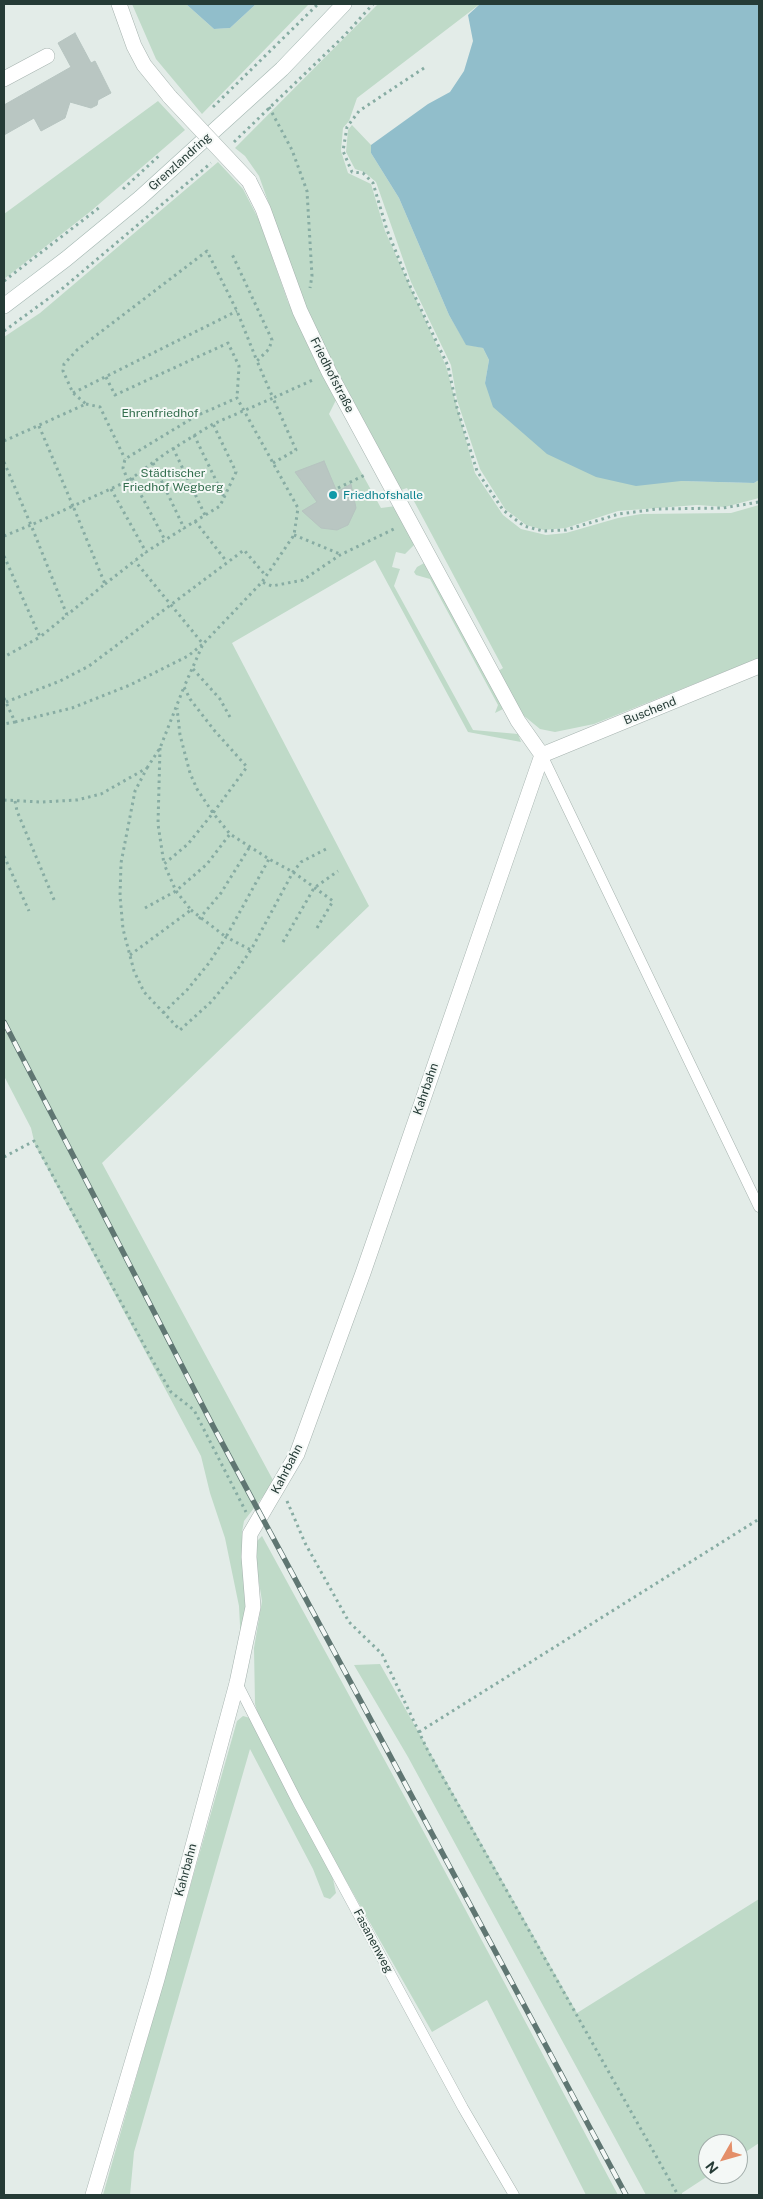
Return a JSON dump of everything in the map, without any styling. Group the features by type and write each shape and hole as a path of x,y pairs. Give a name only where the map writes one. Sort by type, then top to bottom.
{"street":[{"name":"Friedhofstraße","path":"119,4 134,46 144,65 170,97 249,182 263,209 300,311 329,372 518,721 542,755"},
{"name":"Grenzlandring","path":"4,306 66,259 140,198 282,69 344,4"},
{"path":"4,79 47,56"},
{"name":"Buschend","path":"542,755 759,666"},
{"name":"Kahrbahn","path":"93,2195 157,1979 237,1683 253,1607 249,1557 250,1534 279,1488 297,1454 363,1273 542,755"}],"lane":[{"path":"542,755 759,1207"},
{"name":"Fasanenweg","path":"237,1683 298,1803 463,2108 514,2195"}],"path":[{"path":"209,111 318,4"},
{"path":"424,68 359,111 347,127 343,151 352,172 363,173 373,183 388,230 406,276 448,366 457,408 478,471 503,510 524,526 543,531 566,530 628,512 657,508 723,508 759,502"},
{"path":"269,107 292,150 307,191 312,276 309,297 300,311"},
{"path":"121,190 165,150"},
{"path":"4,281 106,203"},
{"path":"128,481 123,468 125,459 100,407 86,404 73,393 63,371 64,364 77,350 207,251 237,311 296,450 273,463"},
{"path":"232,254 272,340 268,349 257,361"},
{"path":"73,393 237,311"},
{"path":"4,724 72,708 130,685 188,656 203,644 262,582 294,535 298,508 236,398 239,366 228,343 116,396 106,377"},
{"path":"4,536 111,490 128,481 173,448 213,424 329,372"},
{"path":"125,459 196,416 236,398"},
{"path":"4,441 86,404"},
{"path":"4,657 40,637 146,552 220,506 236,472 213,424"},
{"path":"40,426 105,584"},
{"path":"194,435 224,498"},
{"path":"173,448 205,515"},
{"path":"4,462 67,615"},
{"path":"153,463 184,528"},
{"path":"338,488 381,467"},
{"path":"132,478 165,540"},
{"path":"111,490 146,552"},
{"path":"262,582 272,586 303,580 340,555 410,520"},
{"path":"195,521 227,562"},
{"path":"294,535 340,555"},
{"path":"6,702 60,681 89,666 244,550 266,576"},
{"path":"4,556 40,637"},
{"path":"135,561 203,644"},
{"path":"203,644 160,748 135,791 121,863 120,904 123,928 134,971 144,992 180,1030 211,1002 250,950 293,872 301,862 326,849"},
{"path":"193,669 220,699 231,719"},
{"path":"164,864 188,844 213,814 247,767 214,730 184,687"},
{"path":"4,698 15,722"},
{"path":"177,708 180,735 190,773 197,789 213,814 230,834 249,848 293,872 333,901 317,928"},
{"path":"160,748 158,824 164,864 176,891 190,910 200,919 226,937 250,950"},
{"path":"4,800 41,802 77,800 101,794 147,768"},
{"path":"15,801 16,811 55,902"},
{"path":"145,908 176,891 207,864 230,834"},
{"path":"200,919 221,892 249,848"},
{"path":"4,856 29,911"},
{"path":"163,1013 198,977 226,937 269,860"},
{"path":"283,942 314,888 338,871"},
{"path":"130,955 190,910"},
{"path":"4,1158 34,1141 150,1356 171,1392 194,1410 217,1452 241,1506 256,1522"},
{"path":"279,1488 290,1506 305,1543 349,1622 382,1654 428,1751 678,2195"},
{"path":"420,1732 759,1519"}],"green space":[{"path":"132,4 186,4 214,29 230,28 256,4 309,4 202,114 156,59"},
{"path":"378,4 480,4 357,98 349,121 343,128 341,151 348,173 371,184 385,231 446,366 475,473 503,515 521,529 546,535 566,533 618,518 641,514 731,513 759,505 759,658 594,724 555,732 540,729 523,715 498,671 503,668 407,488 401,490 311,322 259,176 245,156 235,148"},
{"path":"158,101 185,130 91,211 4,279 4,214"},
{"path":"352,125 371,145 371,153 399,198 449,315 466,344 483,348 489,360 485,383 681,481 754,483 759,480 759,498 725,507 697,505 618,511 566,528 544,530 526,525 505,509 480,469 457,400 451,365 411,282 376,182 364,172 355,169 346,152 348,130"},
{"name":"Städtischer Friedhof Wegberg","path":"218,162 243,189 259,220 288,302 337,398 329,414 381,508 396,506 417,542 405,554 396,552 392,567 400,569 394,586 473,730 518,734 521,742 468,732 375,560 232,643 369,906 102,1163 274,1482 244,1521 242,1532 249,1607 241,1645 239,1606 225,1538 210,1493 201,1456 35,1145 31,1128 4,1076 4,337 40,313"},
{"path":"426,562 503,709 495,713 498,705 430,579 416,575 414,572 417,567"},
{"path":"262,1536 419,1823 618,2195 586,2195 487,2000 432,2032 265,1738 255,1704 254,1648 262,1601 253,1545"},
{"path":"380,1664 577,2013 759,1899 759,2143 748,2150 748,2134 698,2134 698,2183 682,2193 682,2195 646,2195 408,1757 354,1665"},
{"path":"243,1716 250,1718 331,1870 336,1893 330,1899 324,1897 313,1869 250,1749 134,2152 130,2195 103,2195 237,1721"}],"water":[{"path":"186,4 256,4 230,28 214,29"},
{"path":"480,4 759,4 759,480 754,483 681,481 636,486 596,477 547,454 493,407 485,383 489,360 483,348 466,345 449,315 399,198 371,153 371,145 428,104 450,92 464,71 473,41 468,15"}],"building":[{"path":"75,33 91,63 95,61 111,93 98,100 97,105 91,108 70,102 65,118 41,131 34,118 4,135 4,105 71,67 58,43"},
{"name":"Friedhofshalle","path":"324,461 337,492 351,484 356,508 348,525 337,530 321,528 302,511 317,502 295,472"}],"railway":[{"path":"4,1022 213,1426 626,2195"}],"place":[{"name":"Friedhofshalle","path":"333,495"}],"park label":[{"name":"Ehrenfriedhof","path":"160,413"}]}
